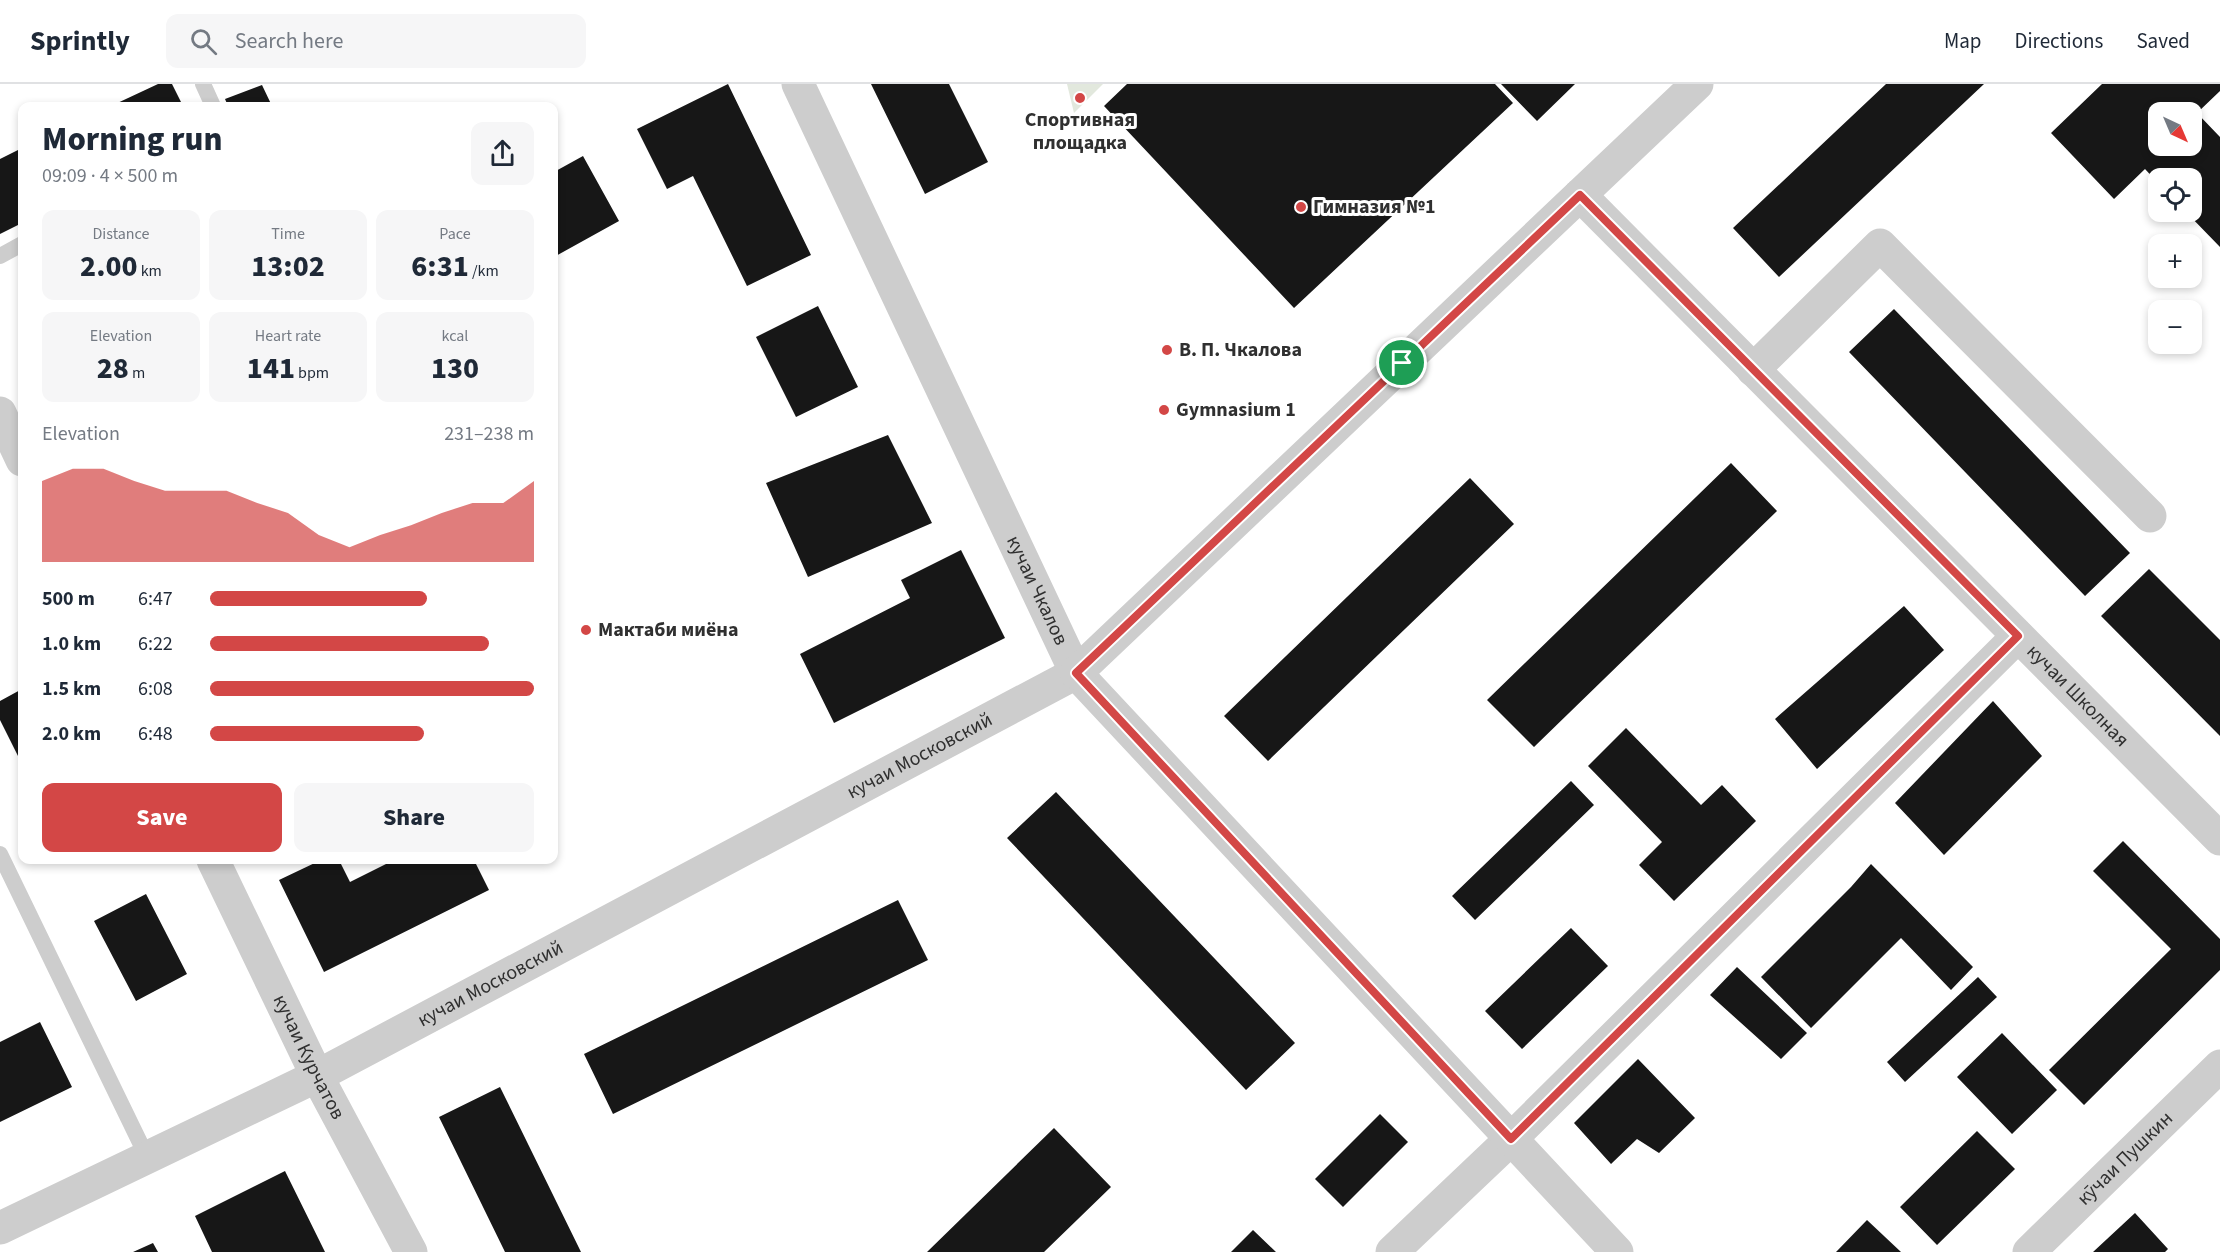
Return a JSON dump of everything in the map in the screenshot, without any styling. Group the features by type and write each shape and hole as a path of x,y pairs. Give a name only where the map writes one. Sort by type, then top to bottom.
{"street":[{"name":"кучаи Чкалов","path":"798,84 1076,673 1617,1252"},
{"name":"кучаи Московский","path":"0,1228 317,1076 1076,673 1697,84"},
{"name":"кучаи Школная","path":"1580,195 2220,838"},
{"path":"1753,370 1880,245 2150,516"},
{"path":"0,413 18,446"},
{"path":"1392,1252 1511,1139 2018,636"},
{"name":"кучаи Курчатов","path":"215,864 317,1076 411,1252"},
{"name":"кӯчаи Пушкин","path":"2029,1252 2220,1066"}],"lane":[{"path":"203,84 211,102"},
{"path":"0,256 18,246"},
{"path":"0,854 147,1157"}],"shaded area":[{"name":"Спортивная площадка","path":"1067,84 1103,84 1074,113"}],"building":[{"path":"158,84 172,84 181,102 120,102"},
{"path":"728,84 811,255 747,286 693,176 667,189 637,129"},
{"path":"871,84 949,84 988,162 925,194"},
{"name":"Гимназия №1","path":"1127,84 1495,84 1513,103 1294,308 1104,106"},
{"path":"1501,84 1575,84 1537,121"},
{"path":"1886,84 1984,84 1779,277 1733,228"},
{"path":"2102,84 2220,84 2220,91 2202,108 2202,102 2148,102 2148,156 2202,156 2202,118 2220,137 2220,247 2196,222 2202,222 2202,168 2148,168 2148,172 2145,169 2114,199 2051,133"},
{"path":"262,85 270,102 226,102 225,99"},
{"path":"18,150 18,225 0,234 0,159"},
{"path":"583,156 619,221 558,255 558,170"},
{"path":"818,306 858,387 796,417 756,337"},
{"path":"1894,309 2130,553 2085,596 1849,352"},
{"path":"888,435 932,523 808,577 766,483"},
{"path":"1731,463 1777,511 1534,747 1487,700"},
{"path":"1470,478 1514,524 1268,761 1224,716"},
{"path":"961,550 1005,638 834,723 800,654 910,598 901,580"},
{"path":"2149,569 2220,640 2220,736 2101,616"},
{"path":"1904,606 1944,650 1817,769 1775,719"},
{"path":"18,691 18,756 0,720 0,701"},
{"path":"1993,701 2042,756 1944,855 1895,803"},
{"path":"1626,728 1701,805 1722,785 1756,821 1674,901 1639,865 1662,842 1588,766"},
{"path":"1571,781 1594,805 1475,920 1452,896"},
{"path":"1056,792 1295,1043 1246,1090 1007,838"},
{"path":"2123,841 2220,939 2220,970 2084,1105 2049,1070 2171,949 2093,871"},
{"path":"313,864 341,864 350,882 386,864 476,864 489,890 324,972 279,880"},
{"path":"1871,864 1973,967 1951,990 1901,938 1811,1028 1761,977"},
{"path":"146,894 187,974 136,1001 94,921"},
{"path":"898,900 928,960 613,1114 584,1054"},
{"path":"1571,928 1608,966 1522,1049 1485,1011"},
{"path":"1737,967 1807,1033 1781,1059 1710,995"},
{"path":"1978,977 1997,997 1905,1082 1887,1062"},
{"path":"40,1022 72,1087 0,1122 0,1042"},
{"path":"2002,1033 2057,1090 2012,1134 1957,1077"},
{"path":"1638,1059 1695,1118 1659,1153 1637,1139 1611,1164 1574,1123"},
{"path":"500,1087 581,1252 505,1252 439,1117"},
{"path":"1380,1114 1408,1142 1343,1207 1315,1179"},
{"path":"1054,1128 1111,1187 1044,1252 927,1252"},
{"path":"1977,1131 2015,1169 1937,1245 1900,1207"},
{"path":"285,1171 325,1252 212,1252 195,1216"},
{"path":"2135,1213 2168,1249 2165,1252 2093,1252"},
{"path":"1867,1220 1901,1252 1836,1252"},
{"path":"1253,1230 1276,1252 1231,1252"},
{"path":"153,1243 158,1252 133,1252"}],"place":[{"name":"Спортивная площадка","path":"1080,98"},
{"name":"Гимназия №1","path":"1301,207"},
{"name":"В. П. Чкалова","path":"1167,350"},
{"name":"Gymnasium 1","path":"1164,410"},
{"name":"Мактаби миёна","path":"586,630"}],"route":[{"path":"1580,195 2018,636 1511,1139 1076,673 1402,363 1580,195"}]}
